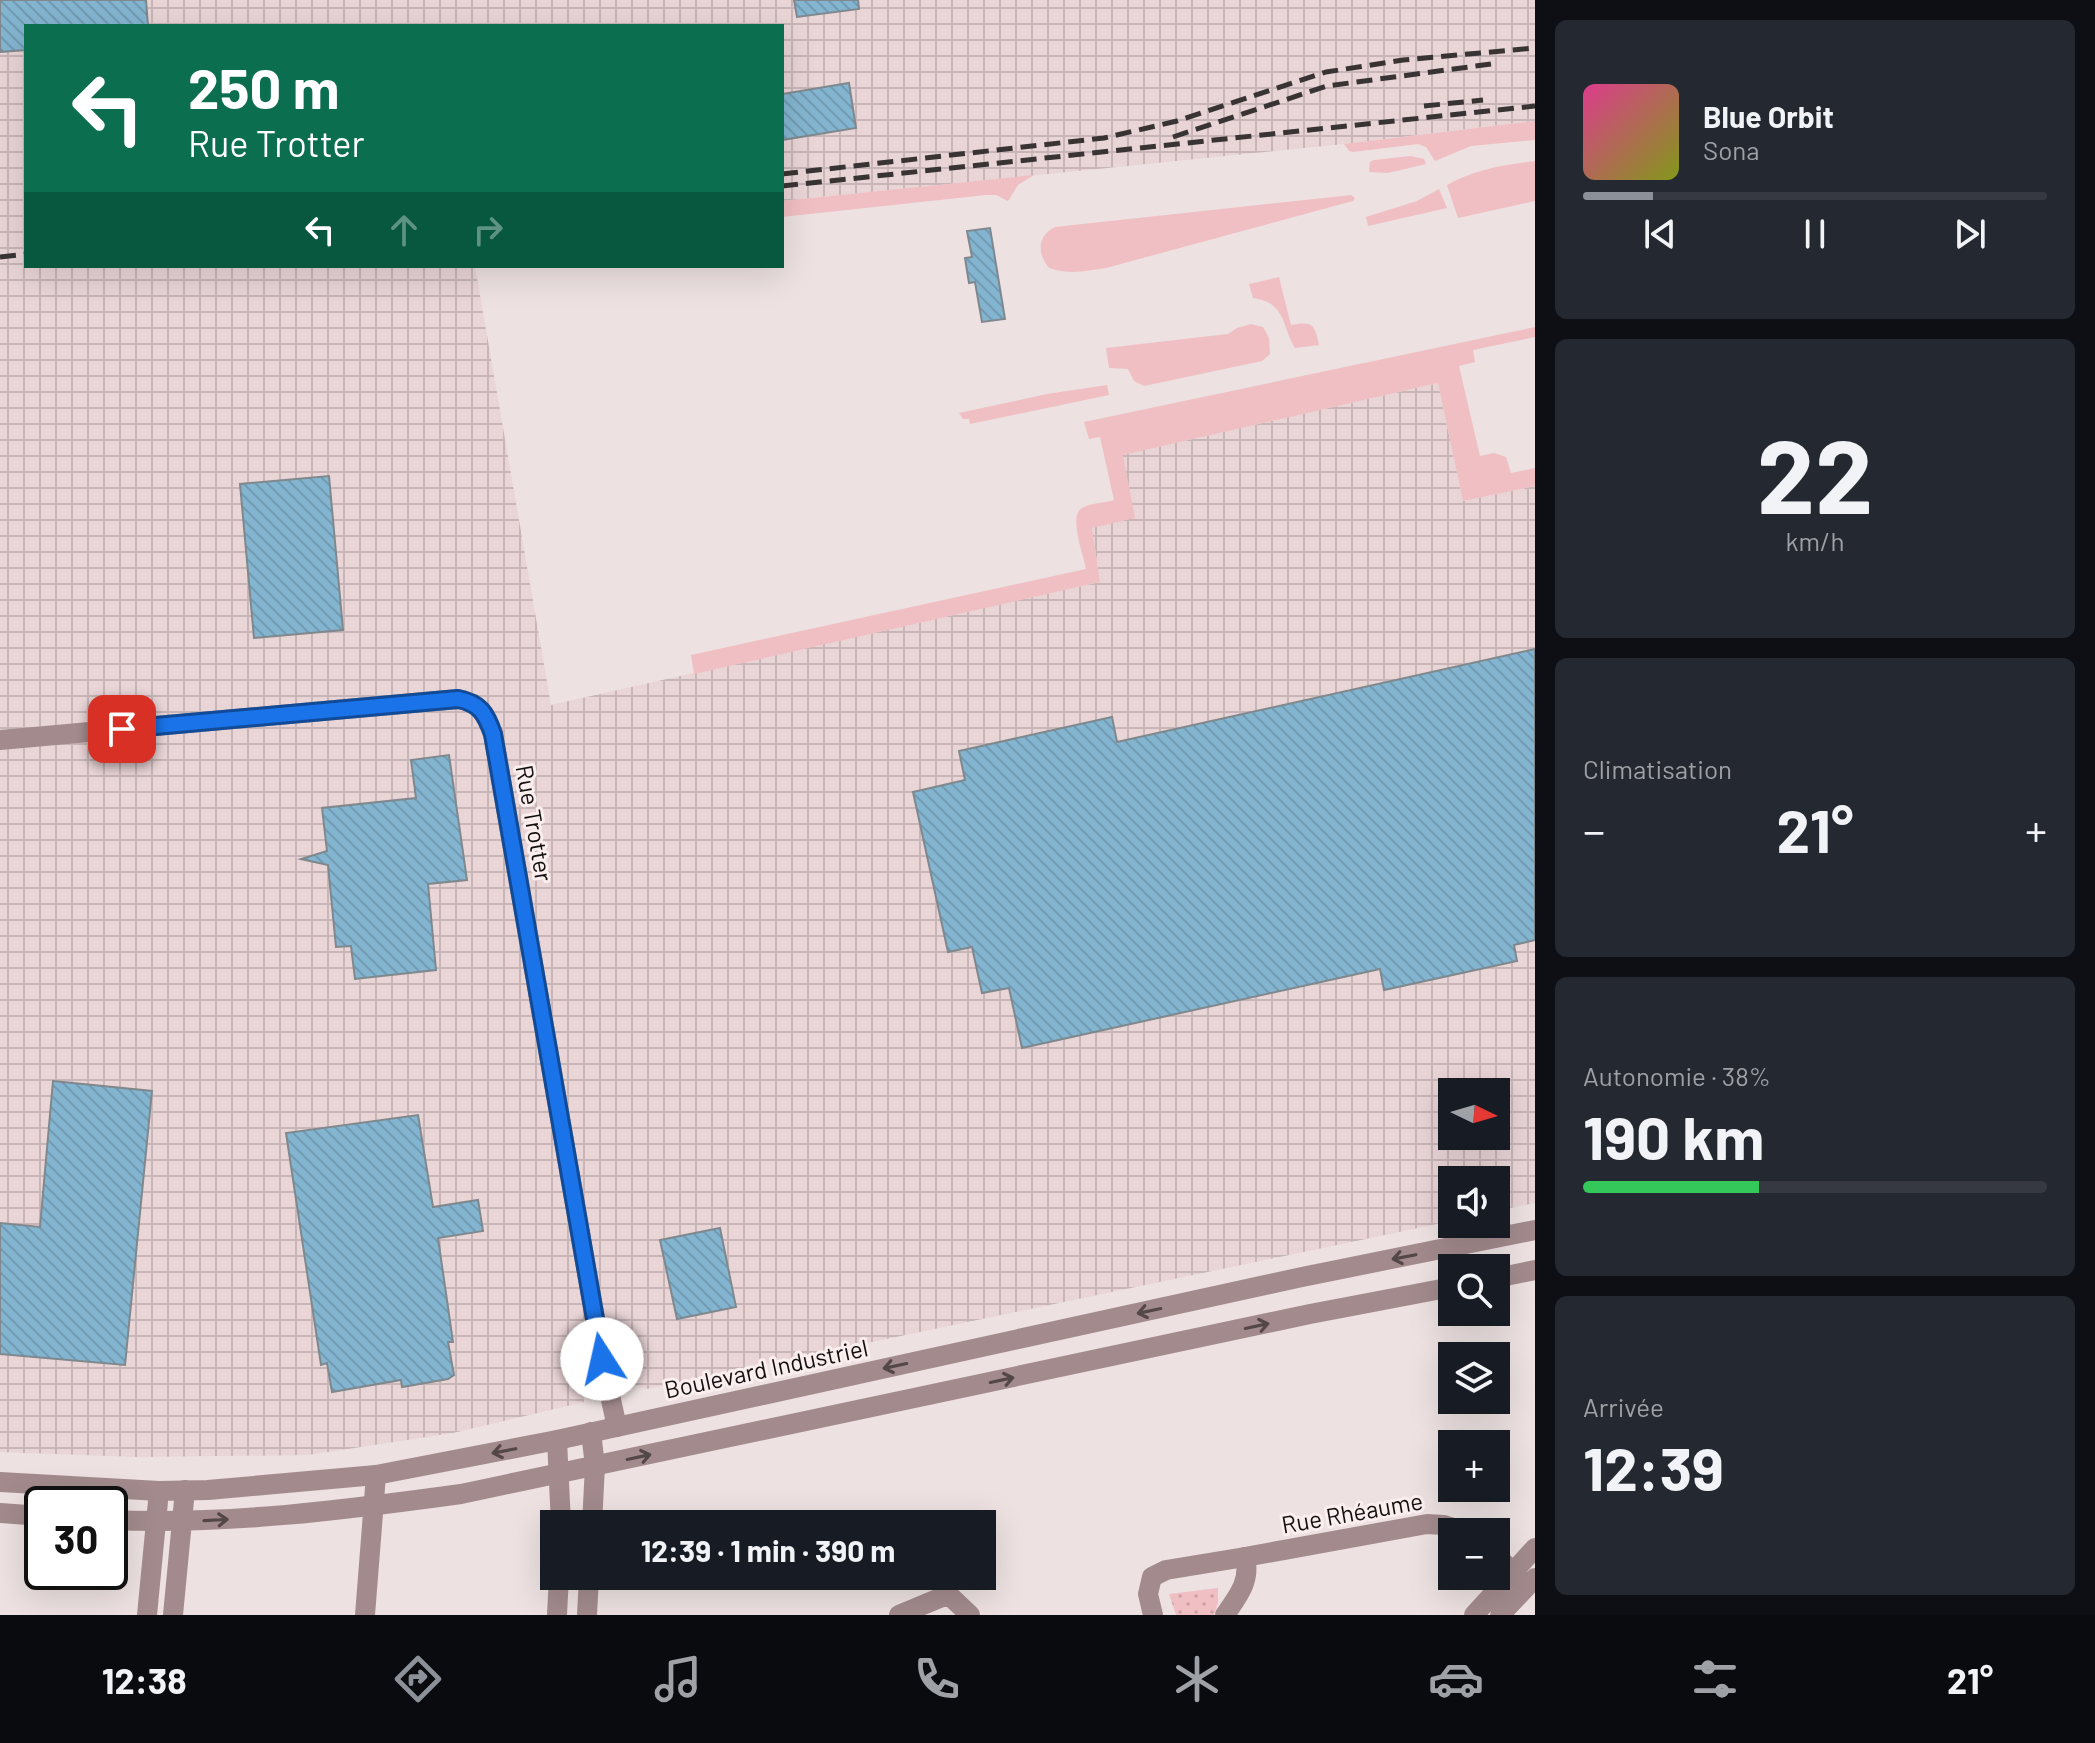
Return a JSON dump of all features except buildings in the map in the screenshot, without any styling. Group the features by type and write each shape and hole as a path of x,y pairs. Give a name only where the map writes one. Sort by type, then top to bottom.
{"street":[{"name":"Rue Trotter","path":"0,740 458,699 479,706 493,734 602,1359 617,1427"},
{"name":"Boulevard Industriel","path":"0,1482 159,1491 376,1475 557,1440 1302,1277 1535,1230"},
{"path":"1510,1275 1535,1270"},
{"path":"128,1521 182,1522 374,1506 461,1494 1438,1290"},
{"path":"591,1432 595,1466 593,1510"},
{"path":"557,1440 561,1510"},
{"path":"365,1615 376,1475"},
{"path":"173,1615 185,1490"},
{"path":"147,1615 159,1491"},
{"path":"0,1513 24,1515"},
{"name":"Rue Rhéaume","path":"1153,1615 1148,1594 1152,1577 1166,1570 1427,1524 1438,1525"},
{"path":"1500,1615 1524,1578 1535,1548"},
{"path":"1225,1615 1246,1579 1245,1557"},
{"path":"1474,1615 1524,1578"},
{"path":"557,1615 558,1590"},
{"path":"587,1615 588,1590"},
{"path":"899,1615 942,1597 951,1597 970,1615"}],"shaded area":[{"path":"0,0 1535,0 1535,121 1344,144 784,201 784,24 24,24 24,268 475,268 551,705 1100,582 1092,528 1134,517 1122,455 1438,383 1463,501 1535,486 1535,1203 1510,1208 1510,1166 1438,1166 1438,1224 647,1389 632,1385 617,1351 578,1361 584,1402 453,1433 308,1455 138,1457 0,1452"},
{"path":"1535,121 1535,140 1471,146 1435,161 1426,147 1418,144 1353,152 1344,144"},
{"path":"1411,156 1424,159 1426,164 1388,173 1369,172 1370,162 1374,160"},
{"path":"1535,161 1535,201 1458,218 1447,185 1479,171"},
{"path":"1034,175 1018,185 1008,201 996,195 986,195 784,217 784,201"},
{"path":"1439,189 1447,208 1368,226 1366,217 1417,201"},
{"path":"1351,195 1355,198 1353,201 1106,268 1078,272 1056,270 1049,268 1042,257 1042,240 1055,227"},
{"path":"1279,277 1291,325 1304,323 1311,326 1319,345 1295,348 1278,310 1253,298 1249,284"},
{"path":"1251,324 1263,327 1269,338 1270,354 1262,361 1144,386 1134,381 1128,369 1109,368 1106,348 1228,334"},
{"path":"1535,327 1535,337 1473,350 1475,362 1459,366 1480,456 1494,453 1506,457 1511,473 1535,468 1535,486 1463,501 1438,383 1123,455 1135,518 1092,528 1100,582 694,674 691,655 1086,569 1078,536 1078,512 1086,506 1114,500 1100,437 1089,439 1084,422"},
{"path":"1107,385 1109,395 970,424 969,419 963,419 959,413 1047,394"},
{"path":"1218,1588 1214,1615 1176,1615 1169,1594"}],"railway":[{"path":"784,174 1104,138 1177,121 1326,72 1403,60 1535,48"},
{"path":"1173,137 1327,86 1491,64"},
{"path":"1424,106 1483,100"},
{"path":"784,186 1535,106"},
{"path":"0,257 24,254"}],"route":[{"path":"122,729 458,699 479,706 493,734 602,1359"}]}
